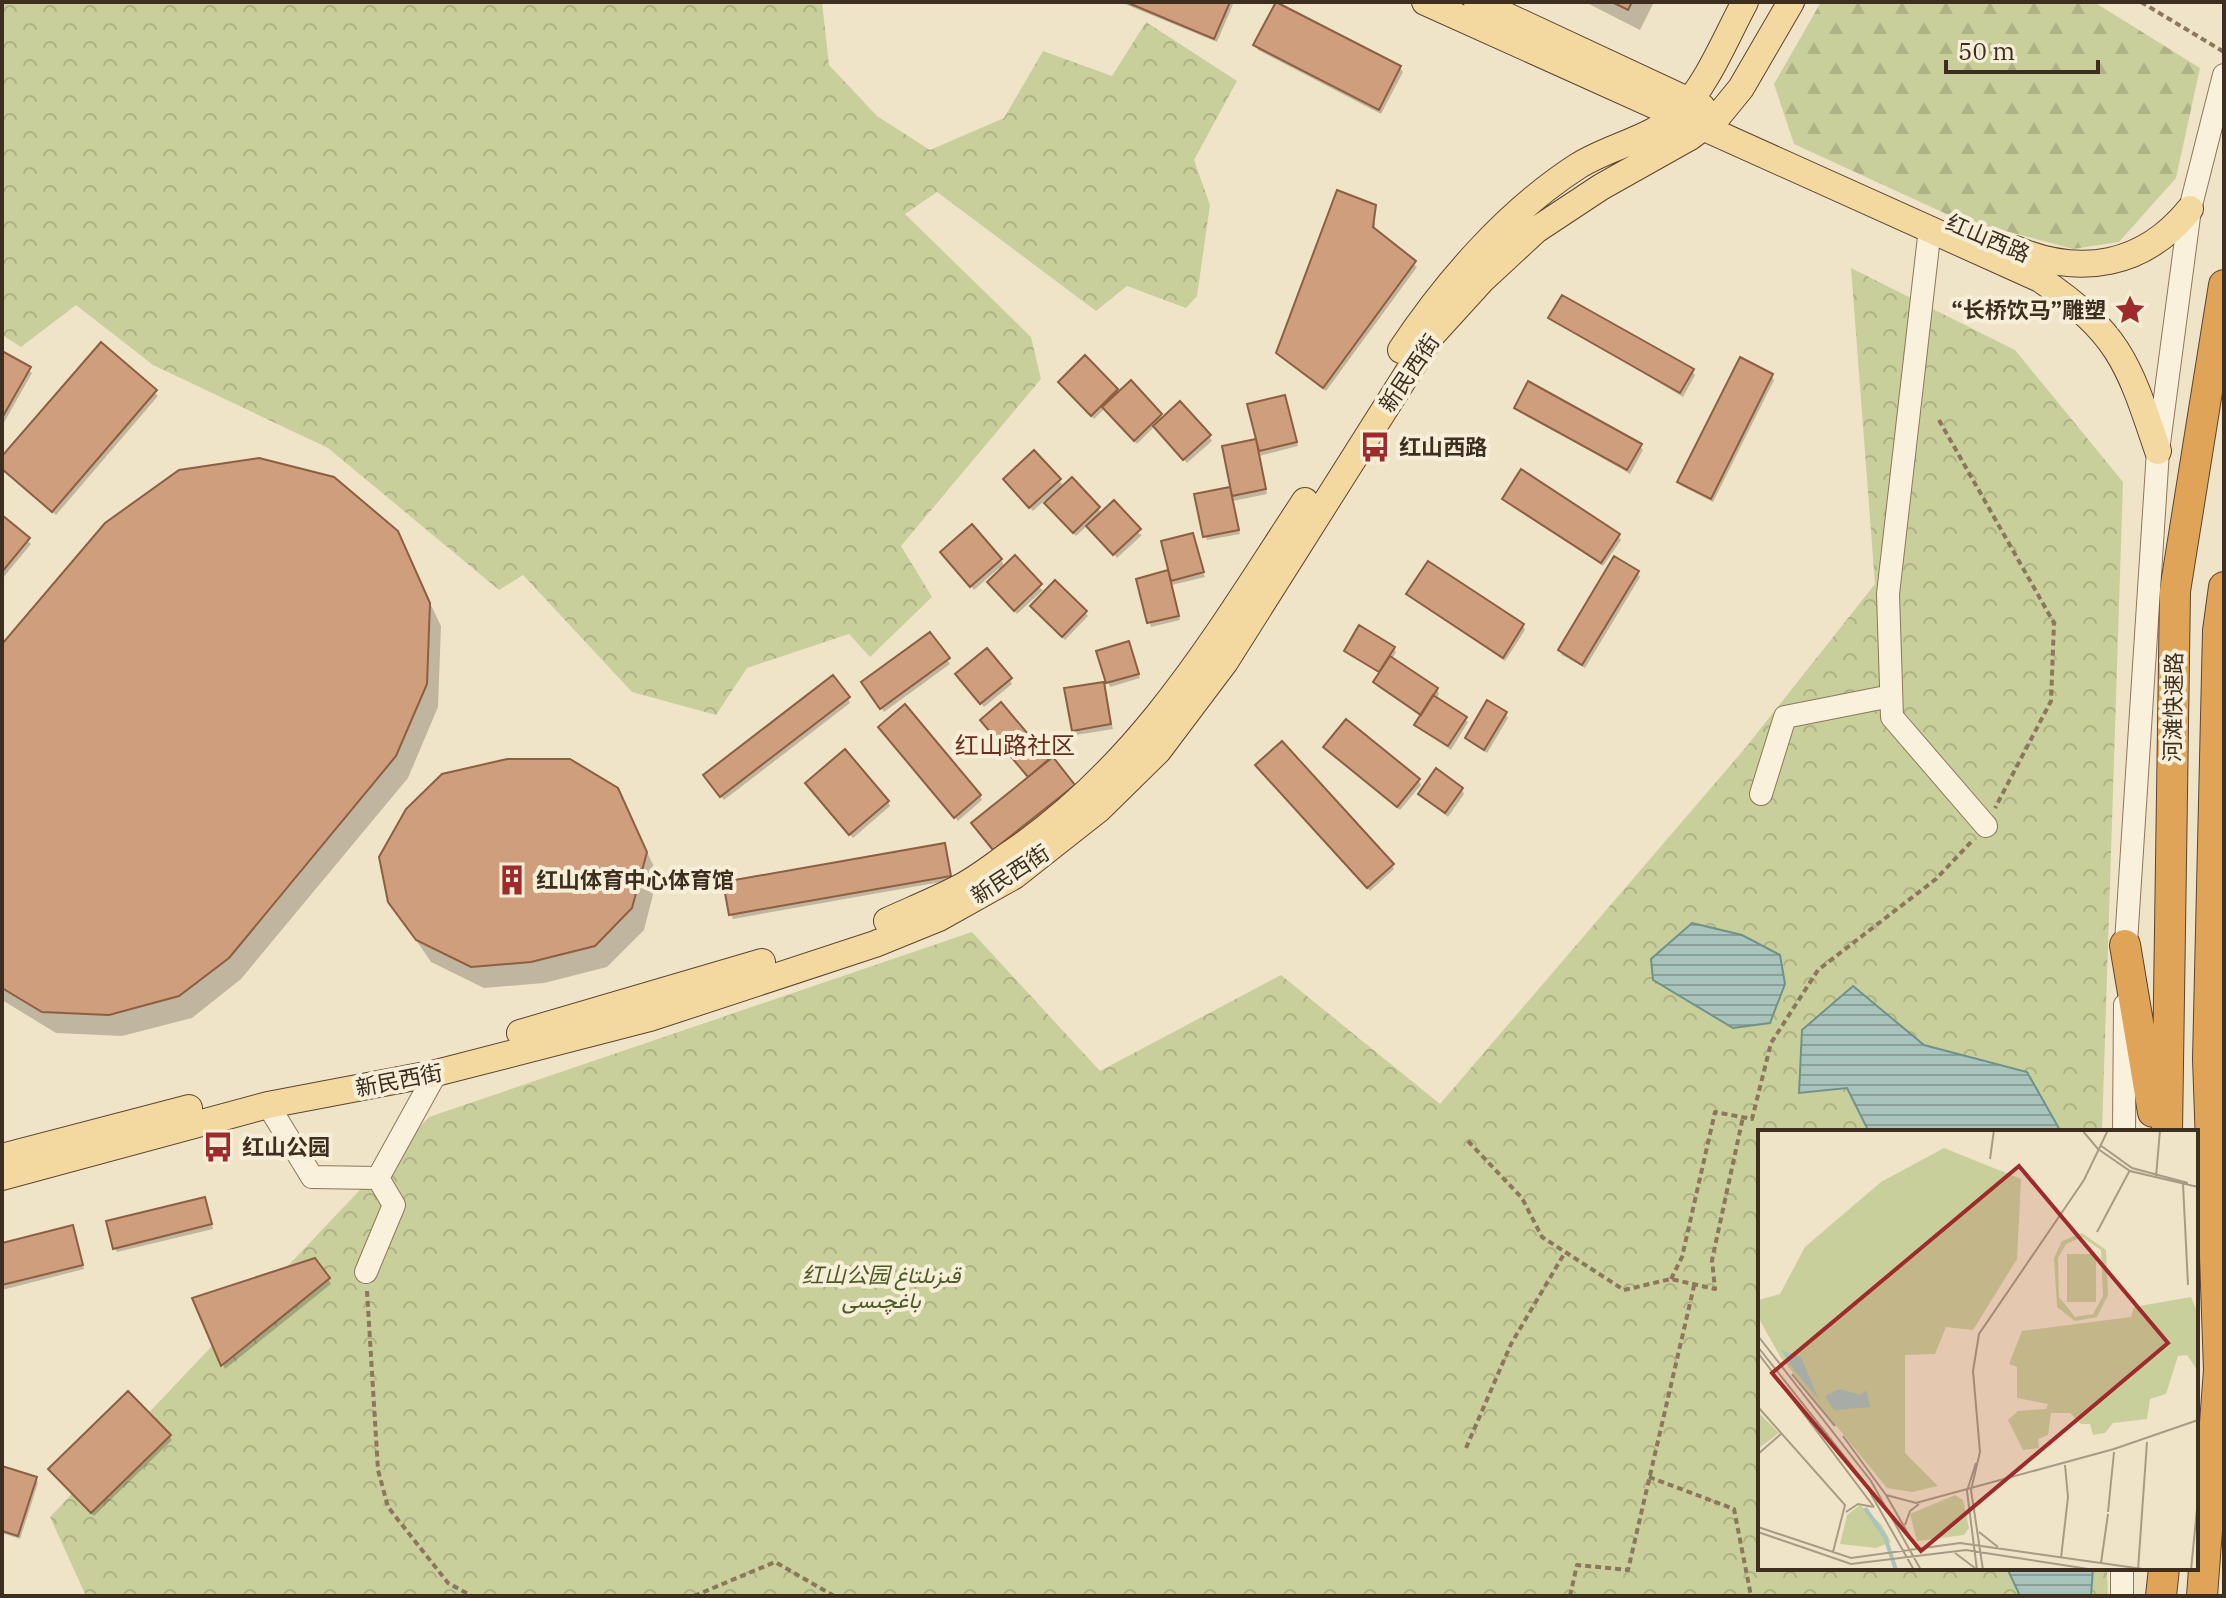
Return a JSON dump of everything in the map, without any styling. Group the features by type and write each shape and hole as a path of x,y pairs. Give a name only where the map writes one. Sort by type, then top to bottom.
{"highway":[{"name":"河滩快速路","path":"2167,1130 2175,591 2224,285"},
{"name":"河滩快速路","path":"2202,1596 2219,1370 2208,1059 2218,631 2224,587"},
{"path":"2125,945 2157,1130"},
{"path":"2219,1370 2224,1337"},
{"path":"2161,1596 2164,1570"}],"main road":[{"name":"红山西路","path":"1425,2 1712,121 2040,279 2075,303 2105,331 2132,374 2158,451"},
{"name":"红山西路","path":"1477,2 1683,108"},
{"path":"1683,108 1745,2"},
{"path":"1712,121 1741,88 1791,2"},
{"name":"新民西街","path":"2,1157 259,1090 443,1055 707,980 886,921 962,887 1083,799 1155,722 1230,616 1427,311 1475,257 1526,207 1578,165 1683,108"},
{"name":"红山西路","path":"1712,121 2044,261 2106,263 2143,252 2173,230 2190,209"},
{"name":"新民西街","path":"2,1177 268,1105 436,1073 650,1018 875,944 939,918 1014,876 1099,809 1158,751 1225,662 1431,336 1482,280 1536,230 1712,121"}],"street":[{"path":"2124,1130 2125,945 2158,451 2190,209 2224,75"},
{"path":"1930,228 1888,594 1892,717 1986,826"},
{"path":"1761,794 1785,717 1891,696"},
{"path":"378,1178 436,1073"},
{"path":"268,1105 312,1177 378,1178"},
{"path":"366,1272 394,1205 378,1178"},
{"path":"2122,1570 2122,1596"}],"path":[{"path":"2141,2 2224,52"},
{"path":"1671,1279 1682,1257 1715,1112 1752,1119 1771,1043 1818,970 1936,879 1986,826 2051,701 2054,623 1939,420"},
{"path":"1468,1141 1522,1198 1542,1237 1624,1290 1671,1279 1715,1289 1712,1260 1743,1117"},
{"path":"1466,1448 1511,1344 1564,1253"},
{"path":"366,1272 378,1470 388,1507 448,1583 472,1596"},
{"path":"1570,1596 1577,1565 1628,1570 1694,1286"},
{"path":"1649,1477 1734,1509 1751,1596"},
{"path":"694,1596 775,1562 834,1596"}],"green space":[{"path":"2,2 822,2 829,65 877,116 930,150 1004,118 1043,51 1112,76 1146,22 1237,81 1194,160 1210,205 1197,296 1186,308 1127,286 1096,311 937,192 905,214 1031,337 1041,379 901,546 932,597 870,657 849,634 747,668 716,715 632,692 523,575 499,590 328,448 153,365 76,305 21,347 2,335"},
{"path":"1821,2 2094,2 2200,68 2176,178 2119,242 2073,249 1953,217 1794,144 1774,84"},
{"name":"红山公园 قىزىلتاغ باغچىسى","path":"1851,268 2015,350 2123,482 2102,1130 1758,1130 1758,1570 2107,1570 2108,1596 86,1596 50,1517 429,1117 972,932 1100,1071 1281,975 1440,1104 1746,747 1875,584"}],"water":[{"path":"1692,923 1742,935 1780,955 1785,984 1770,1023 1733,1028 1653,980 1651,959"},
{"path":"1853,986 1924,1045 2027,1072 2060,1130 1868,1130 1847,1088 1799,1093 1802,1030"},
{"path":"2008,1570 2093,1570 2091,1596 2020,1596"}],"building":[{"path":"1126,2 1230,2 1214,39"},
{"path":"1276,2 1401,66 1379,110 1253,45"},
{"path":"1612,2 1632,2 1628,10"},
{"path":"1337,190 1376,205 1373,227 1416,261 1323,388 1276,353"},
{"path":"1562,295 1694,369 1680,393 1548,318"},
{"path":"101,342 157,390 52,512 2,469 2,456"},
{"path":"2,351 31,367 2,418"},
{"path":"1085,355 1118,389 1091,416 1058,382"},
{"path":"1740,357 1773,374 1711,499 1677,482"},
{"path":"1131,380 1162,414 1134,441 1102,407"},
{"path":"1528,381 1642,444 1627,470 1514,408"},
{"path":"1285,395 1297,442 1259,451 1247,404"},
{"path":"1180,401 1211,435 1183,460 1153,426"},
{"path":"1256,439 1266,489 1232,496 1222,446"},
{"path":"1034,450 1061,479 1029,508 1003,479"},
{"path":"259,458 334,477 398,531 430,603 427,684 396,756 229,958 179,996 109,1015 42,1012 2,988 2,644 105,523 179,470"},
{"path":"1521,469 1620,534 1601,563 1502,499"},
{"path":"1072,477 1100,507 1073,533 1044,503"},
{"path":"1230,487 1239,530 1203,537 1194,494"},
{"path":"1114,500 1141,529 1113,555 1086,526"},
{"path":"2,515 30,538 2,572"},
{"path":"972,524 1002,559 970,587 940,552"},
{"path":"1193,533 1204,572 1171,581 1161,541"},
{"path":"1015,555 1042,584 1014,611 987,582"},
{"path":"1614,556 1639,571 1582,665 1558,650"},
{"path":"1428,561 1524,624 1503,658 1406,594"},
{"path":"1168,570 1179,616 1147,623 1136,579"},
{"path":"1055,580 1087,611 1062,637 1030,606"},
{"path":"1359,625 1395,647 1379,672 1344,651"},
{"path":"930,632 950,658 880,709 861,682"},
{"path":"1129,641 1139,674 1106,683 1096,651"},
{"path":"987,648 1012,678 980,704 955,674"},
{"path":"1390,656 1438,688 1421,715 1373,682"},
{"path":"833,675 850,697 720,797 703,775"},
{"path":"1104,682 1111,724 1072,731 1064,688"},
{"path":"1433,695 1467,717 1448,746 1414,725"},
{"path":"1487,700 1507,712 1484,750 1465,738"},
{"path":"1001,702 1049,759 1028,777 980,720"},
{"path":"905,704 981,795 954,818 878,727"},
{"path":"1346,719 1420,779 1397,807 1323,747"},
{"path":"1282,741 1394,864 1367,888 1255,765"},
{"path":"845,749 889,801 849,835 805,783"},
{"path":"1053,757 1075,785 993,850 971,823"},
{"name":"红山体育中心体育馆","path":"507,759 570,759 618,788 647,852 632,908 595,946 531,962 471,967 416,940 388,902 379,857 406,809 442,774"},
{"path":"1436,768 1463,788 1445,813 1418,794"},
{"path":"945,843 951,876 729,915 723,882"},
{"path":"205,1197 212,1224 113,1249 106,1221"},
{"path":"73,1225 83,1265 2,1285 2,1243"},
{"path":"315,1258 330,1278 221,1366 192,1298"},
{"path":"128,1391 171,1435 91,1513 48,1469"},
{"path":"2,1466 37,1477 18,1536 2,1531"}],"place":[{"name":"“长桥饮马”雕塑","path":"2130,310"},
{"name":"红山西路","path":"1375,447"},
{"name":"红山体育中心体育馆","path":"512,880"},
{"name":"红山公园","path":"218,1147"}],"district":[{"name":"红山路社区","path":"1015,746"}]}
